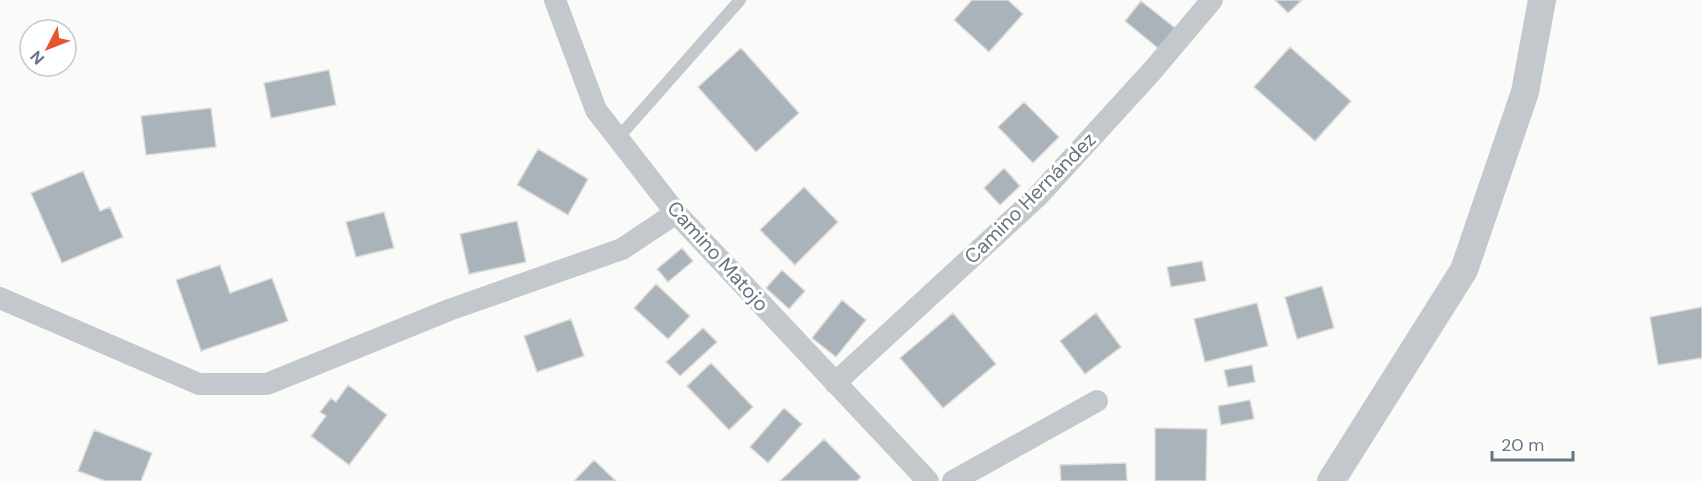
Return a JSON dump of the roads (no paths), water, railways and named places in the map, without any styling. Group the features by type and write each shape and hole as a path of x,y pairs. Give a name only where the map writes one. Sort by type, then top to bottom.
{"street":[{"name":"Camino Matojo","path":"555,0 596,110 676,213 928,481"},
{"name":"Camino Hernández","path":"835,383 1036,197 1154,70 1212,0"},
{"path":"1331,481 1464,270 1525,92 1542,0"},
{"path":"0,298 199,384 267,384 449,310 622,249 676,213"},
{"path":"953,481 1097,401"}],"lane":[{"path":"618,138 740,0"}]}
